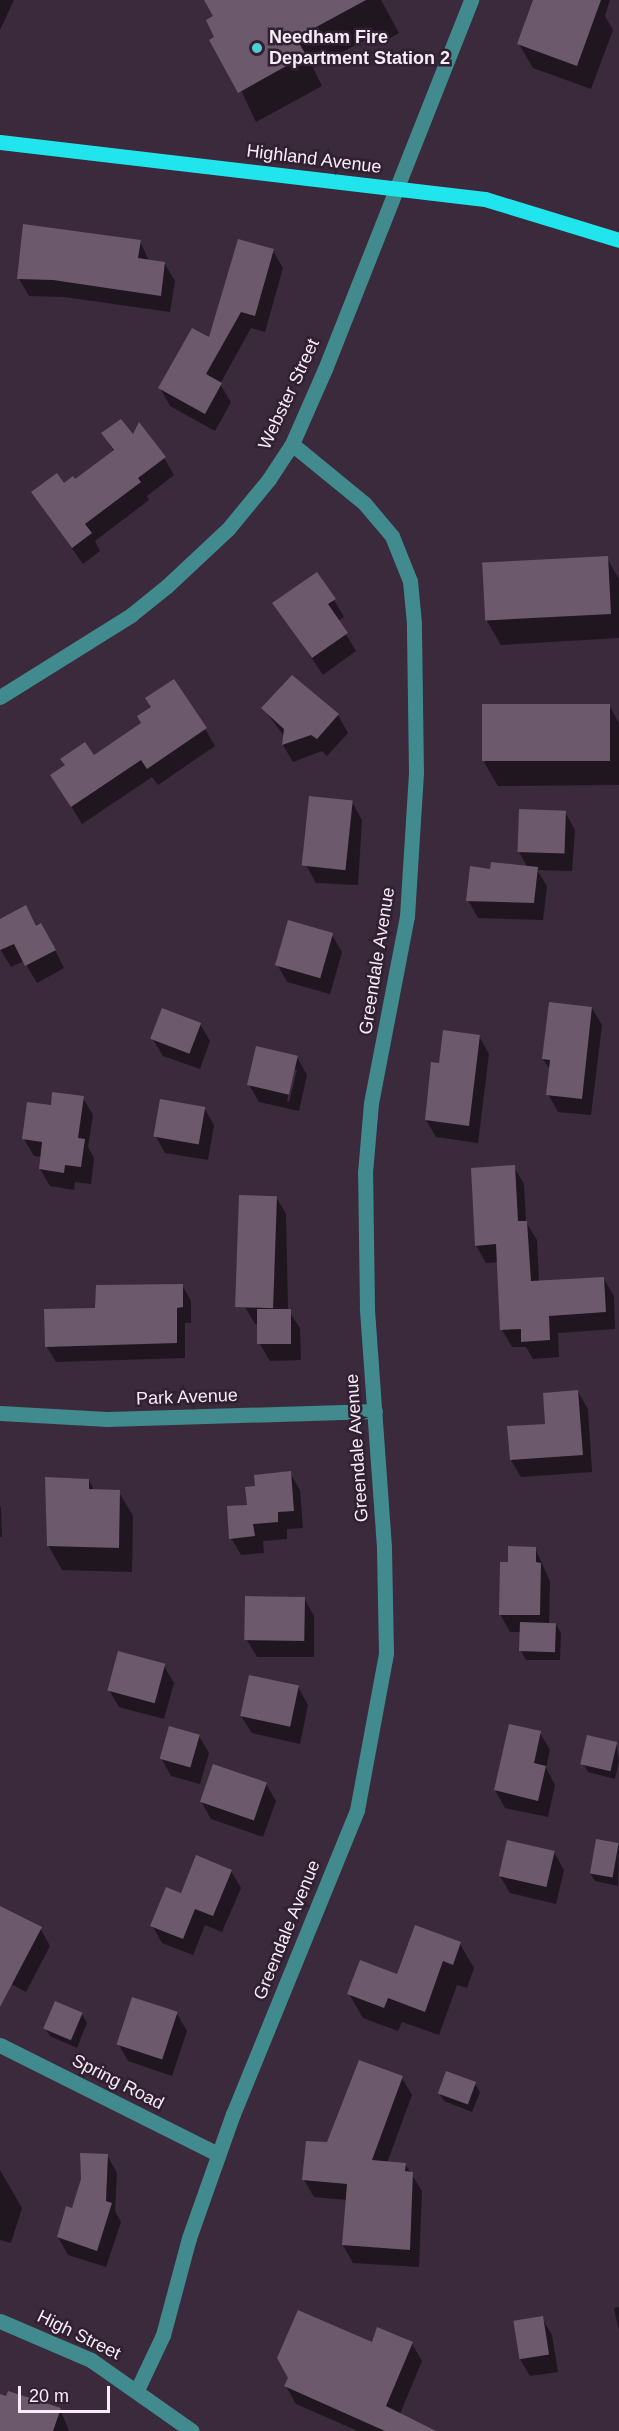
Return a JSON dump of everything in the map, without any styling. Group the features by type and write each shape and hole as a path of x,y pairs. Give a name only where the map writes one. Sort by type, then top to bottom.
{"main road":[{"name":"Highland Avenue","path":"0,142 394,188 509,204 619,240"}],"street":[{"name":"Webster Street","path":"0,697 131,615 184,571 250,504 292,444 471,0"},
{"name":"Greendale Avenue","path":"137,2390 163,2335 218,2154 357,1810 386,1653 384,1547 364,1249 365,1173 371,1103 407,916 416,773 414,623 410,580 392,536 364,503 292,444"},
{"name":"Park Avenue","path":"0,1413 107,1419 375,1411"},
{"name":"Spring Road","path":"0,2045 218,2154"},
{"name":"High Street","path":"0,2321 91,2360 137,2390"},
{"path":"137,2390 192,2431"}],"building":[{"name":"Needham Fire Department Station 2","path":"204,0 366,0 296,38 306,55 238,93 209,40 214,37 206,20 213,16"},
{"path":"533,0 601,0 577,66 517,44"},
{"path":"23,224 141,240 138,258 165,262 161,296 53,280 17,279"},
{"path":"238,239 274,249 255,316 241,312 206,374 222,383 205,414 158,388 192,328 209,337"},
{"path":"121,419 133,434 139,422 166,457 138,478 141,482 85,524 92,533 72,548 31,492 57,473 64,483 73,476 75,479 114,450 101,433"},
{"path":"608,556 611,614 485,621 482,563"},
{"path":"317,572 336,599 328,604 348,633 312,658 272,603"},
{"path":"292,675 339,714 317,739 311,735 282,745 284,729 261,708"},
{"path":"174,679 207,728 147,769 141,760 71,807 50,775 65,765 60,759 85,742 94,755 141,723 137,716 151,707 145,698"},
{"path":"482,704 610,704 610,761 482,761"},
{"path":"309,796 353,801 345,870 302,866"},
{"path":"519,809 566,811 564,854 517,852"},
{"path":"491,862 538,867 534,903 466,901 470,866 490,869"},
{"path":"26,905 36,926 41,923 56,950 25,966 14,944 0,950 0,919"},
{"path":"288,920 333,933 320,978 275,965"},
{"path":"549,1002 592,1007 582,1099 546,1095 550,1060 542,1059"},
{"path":"162,1008 201,1023 189,1054 150,1039"},
{"path":"443,1030 480,1035 469,1126 425,1120 431,1062 439,1063"},
{"path":"256,1046 298,1056 289,1095 247,1085"},
{"path":"52,1092 84,1096 78,1138 85,1139 81,1167 65,1165 64,1173 39,1169 42,1142 22,1139 27,1102 51,1105"},
{"path":"160,1099 205,1107 199,1144 153,1136"},
{"path":"515,1165 518,1221 527,1221 531,1281 604,1277 606,1312 549,1316 550,1340 521,1342 521,1329 500,1330 496,1244 475,1246 471,1168"},
{"path":"239,1195 277,1196 273,1308 235,1307"},
{"path":"183,1284 183,1307 177,1308 177,1343 45,1347 44,1309 95,1308 96,1285"},
{"path":"257,1309 291,1309 291,1344 257,1344"},
{"path":"578,1390 583,1455 510,1460 507,1426 545,1424 543,1393"},
{"path":"291,1471 294,1511 278,1512 278,1522 253,1524 255,1536 229,1539 227,1506 247,1505 245,1487 255,1486 254,1475"},
{"path":"45,1477 89,1479 89,1489 120,1490 119,1548 47,1546"},
{"path":"508,1546 536,1547 536,1562 541,1563 540,1615 499,1615 500,1562 508,1562"},
{"path":"245,1596 305,1597 304,1641 244,1640"},
{"path":"520,1622 556,1623 555,1652 519,1651"},
{"path":"118,1651 165,1664 155,1703 107,1691"},
{"path":"249,1675 299,1686 290,1727 240,1716"},
{"path":"509,1724 541,1731 534,1763 546,1766 538,1801 494,1790"},
{"path":"169,1726 200,1735 190,1768 160,1759"},
{"path":"587,1735 617,1742 610,1771 580,1764"},
{"path":"213,1764 267,1783 254,1820 200,1802"},
{"path":"596,1839 619,1843 613,1877 590,1873"},
{"path":"507,1840 555,1851 546,1887 499,1876"},
{"path":"196,1855 232,1870 213,1916 195,1909 183,1939 150,1926 166,1887 181,1893"},
{"path":"0,1906 42,1927 0,2007"},
{"path":"415,1925 461,1942 453,1965 443,1961 425,2012 388,1998 384,2008 347,1994 360,1960 397,1974"},
{"path":"132,1997 178,2012 162,2059 117,2045"},
{"path":"55,2001 83,2013 71,2040 43,2029"},
{"path":"359,2060 403,2076 372,2160 406,2163 405,2171 413,2172 410,2250 342,2245 347,2184 302,2180 306,2141 327,2142"},
{"path":"446,2071 476,2082 468,2104 438,2094"},
{"path":"80,2153 108,2154 106,2201 112,2203 97,2251 57,2237 66,2206 72,2208 81,2179"},
{"path":"298,2310 372,2342 377,2327 413,2342 386,2406 436,2431 385,2431 284,2386 288,2378 277,2358"},
{"path":"543,2316 549,2355 519,2359 513,2321"},
{"path":"8,2391 61,2408 53,2431 0,2431 0,2394 6,2396"}],"place":[{"name":"Needham Fire Department Station 2","path":"257,48"}]}
